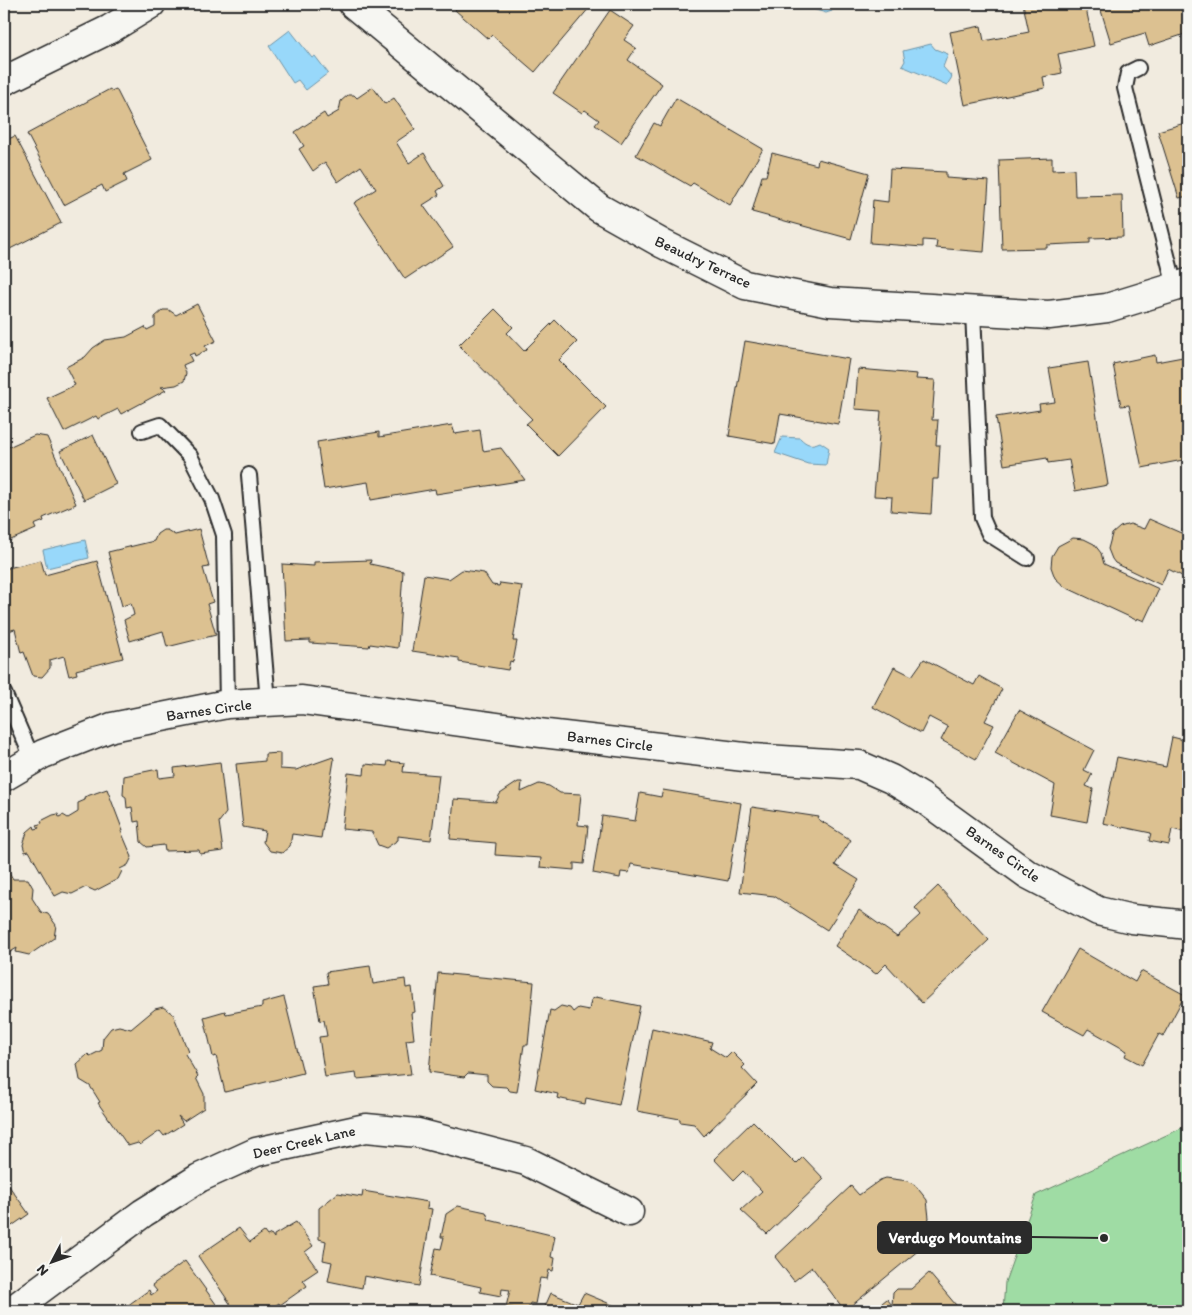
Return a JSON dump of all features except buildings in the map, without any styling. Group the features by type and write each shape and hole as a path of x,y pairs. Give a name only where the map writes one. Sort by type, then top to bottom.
{"street":[{"path":"4,81 110,29 151,4"},
{"name":"Beaudry Terrace","path":"353,4 599,208 663,244 745,284 830,302 1049,315 1107,308 1181,285"},
{"name":"Barnes Circle","path":"4,777 33,760 112,727 228,704 302,700 395,711 540,733 753,758 859,764 922,796 1027,874 1098,911 1132,919 1188,925"},
{"name":"Deer Creek Lane","path":"11,1311 143,1213 198,1178 256,1152 366,1128 418,1133 526,1161 629,1212"}],"lane":[{"path":"1138,68 1128,73 1125,88 1181,285"},
{"path":"972,311 982,518 989,534 1027,558"},
{"path":"142,431 160,425 190,456 212,499 224,535 228,704"},
{"path":"249,475 268,702"},
{"path":"4,693 33,760"}],"green space":[{"path":"1184,1127 1188,1127 1188,1311 1003,1311 1005,1282 1036,1195"}],"water":[{"path":"836,4 832,11 826,13 799,5"},
{"path":"290,30 312,58 315,56 328,73 306,90 298,80 293,83 269,46"},
{"path":"931,44 935,49 948,54 943,67 952,77 947,85 902,66 905,61 903,51"},
{"path":"782,437 800,438 809,444 820,442 829,448 826,465 808,464 775,453"},
{"path":"85,540 89,558 47,568 43,550"}],"place":[{"name":"Verdugo Mountains","path":"1104,1238"}]}
